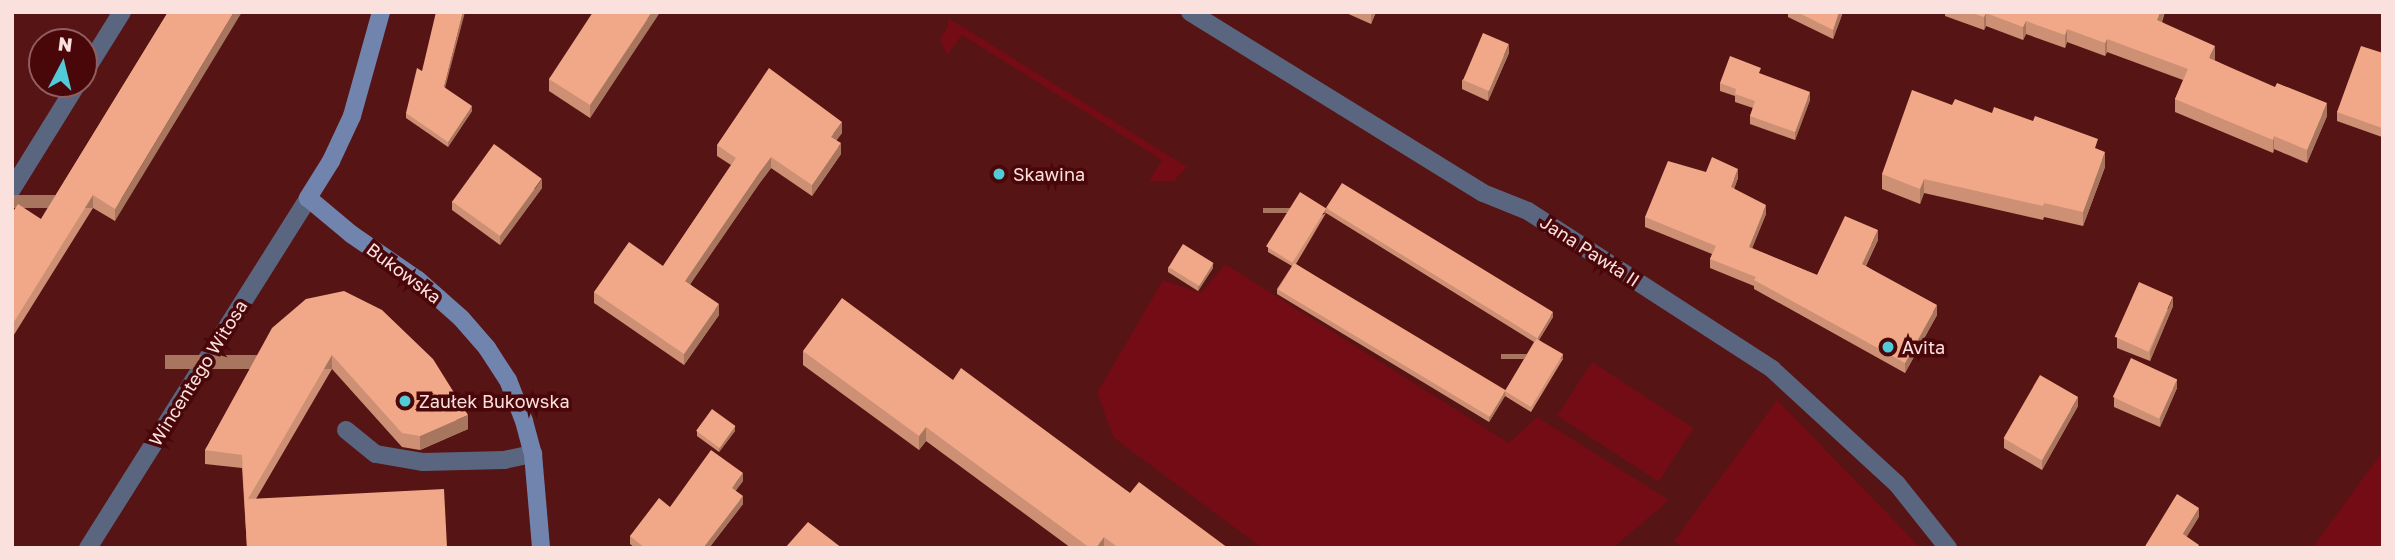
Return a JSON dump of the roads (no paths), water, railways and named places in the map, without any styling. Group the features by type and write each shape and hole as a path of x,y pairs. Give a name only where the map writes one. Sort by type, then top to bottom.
{"street":[{"path":"98,51 122,12"},
{"path":"308,198 331,162 352,116 381,12"},
{"name":"Jana Pawła II","path":"1189,12 1483,193 1528,211 1772,369 1897,484 1948,548"},
{"path":"12,188 68,98"},
{"name":"Bukowska","path":"308,198 351,234 418,280 470,328 508,380 533,454 541,548"},
{"name":"Wincentego Witosa","path":"88,548 308,198"},
{"path":"346,430 376,454 423,462 504,460 533,454"}],"place":[{"name":"Skawina","path":"999,174"},
{"name":"Avita","path":"1888,347"},
{"name":"Zaułek Bukowska","path":"405,401"}]}
